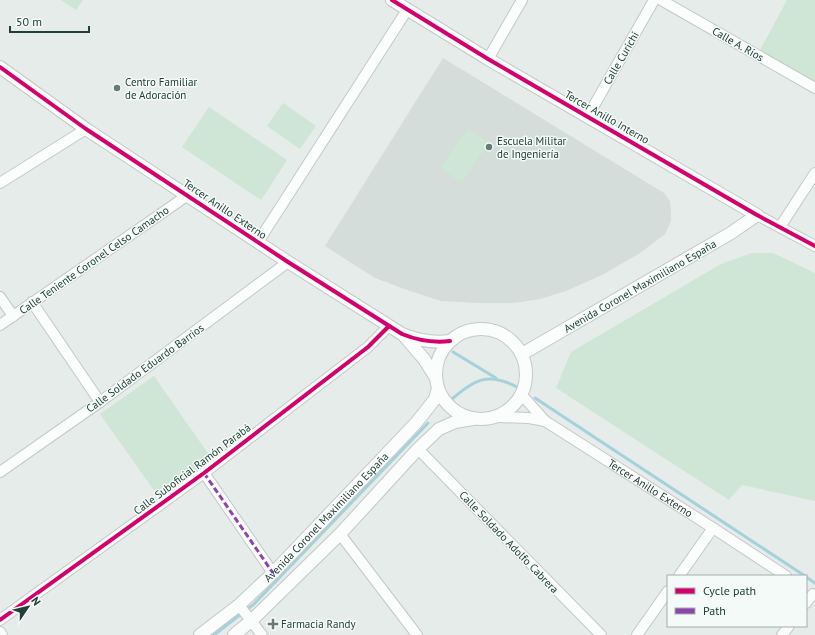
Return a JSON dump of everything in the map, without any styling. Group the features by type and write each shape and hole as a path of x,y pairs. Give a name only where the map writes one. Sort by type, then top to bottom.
{"street":[{"name":"Tercer Anillo Interno","path":"392,0 488,59 757,215 815,246"},
{"path":"488,59 522,0"},
{"name":"Calle Curichi","path":"588,116 654,0"},
{"name":"Calle A. Ríos","path":"662,0 815,88"},
{"path":"258,242 407,10"},
{"name":"Tercer Anillo Externo","path":"0,67 86,129 388,326 402,334 421,341 450,341"},
{"path":"0,183 86,129"},
{"path":"780,227 815,173"},
{"name":"Calle Teniente Coronel Celso Camacho","path":"0,325 188,195"},
{"name":"Avenida Coronel Maximiliano España","path":"522,354 731,233 757,215"},
{"name":"Calle Soldado Eduardo Barrios","path":"0,472 100,402 288,262"},
{"path":"0,297 13,316"},
{"path":"32,302 100,402"},
{"name":"Calle Suboficial Ramón Parabá","path":"0,620 204,472 368,347 388,326"},
{"path":"497,417 507,411 516,402 525,384 526,374 522,354 514,343 503,334 489,329 475,329 462,333 450,341 442,352 438,365 437,383 444,398 452,408 461,415 473,420 485,420 497,417 529,418 545,421"},
{"name":"Tercer Anillo Externo","path":"402,334 424,360 437,383"},
{"name":"Avenida Coronel Maximiliano España","path":"234,635 244,613 273,573 416,423 434,399 437,383"},
{"name":"Tercer Anillo Externo","path":"521,394 545,421 784,575"},
{"name":"Avenida Coronel Maximiliano España","path":"200,635 244,613 340,534 418,449 439,429 454,422 473,420"},
{"name":"Calle Soldado Adolfo Cabrera","path":"418,449 600,635"},
{"path":"204,472 273,573"},
{"path":"679,575 713,528"},
{"path":"340,534 417,635"},
{"path":"637,635 667,592"},
{"path":"244,613 262,635"},
{"path":"782,635 788,627"}],"shaded area":[{"name":"Escuela Militar de Ingeniería","path":"443,58 664,193 670,201 671,212 671,221 665,234 640,253 604,274 566,291 540,299 514,303 441,301 375,278 325,246"}],"green space":[{"path":"61,0 83,0 76,10"},
{"path":"787,0 815,0 815,85 758,54"},
{"path":"283,103 316,126 300,149 267,126"},
{"path":"209,107 287,160 261,200 182,147"},
{"path":"468,128 489,143 462,183 440,168"},
{"path":"752,253 773,253 815,273 815,501 742,485 729,500 556,388 571,352 721,264"},
{"path":"154,376 214,462 160,499 100,414"}],"waterway":[{"path":"453,352 496,378"},
{"path":"452,399 475,382 482,380 498,380 507,382 517,387"},
{"path":"535,398 803,575"},
{"path":"214,635 254,604 428,423"},
{"path":"807,578 815,583"}],"marked path":[{"path":"204,473 273,573"}],"cycle path":[{"path":"392,0 488,59 757,215 815,246"},
{"path":"0,67 86,129 288,262 402,334 426,341 450,341"},
{"path":"0,620 204,473 368,347 389,326"}],"place":[{"name":"Centro Familiar de Adoración","path":"117,88"},
{"name":"Escuela Militar de Ingeniería","path":"489,147"},
{"name":"Farmacia Randy","path":"273,624"}]}
